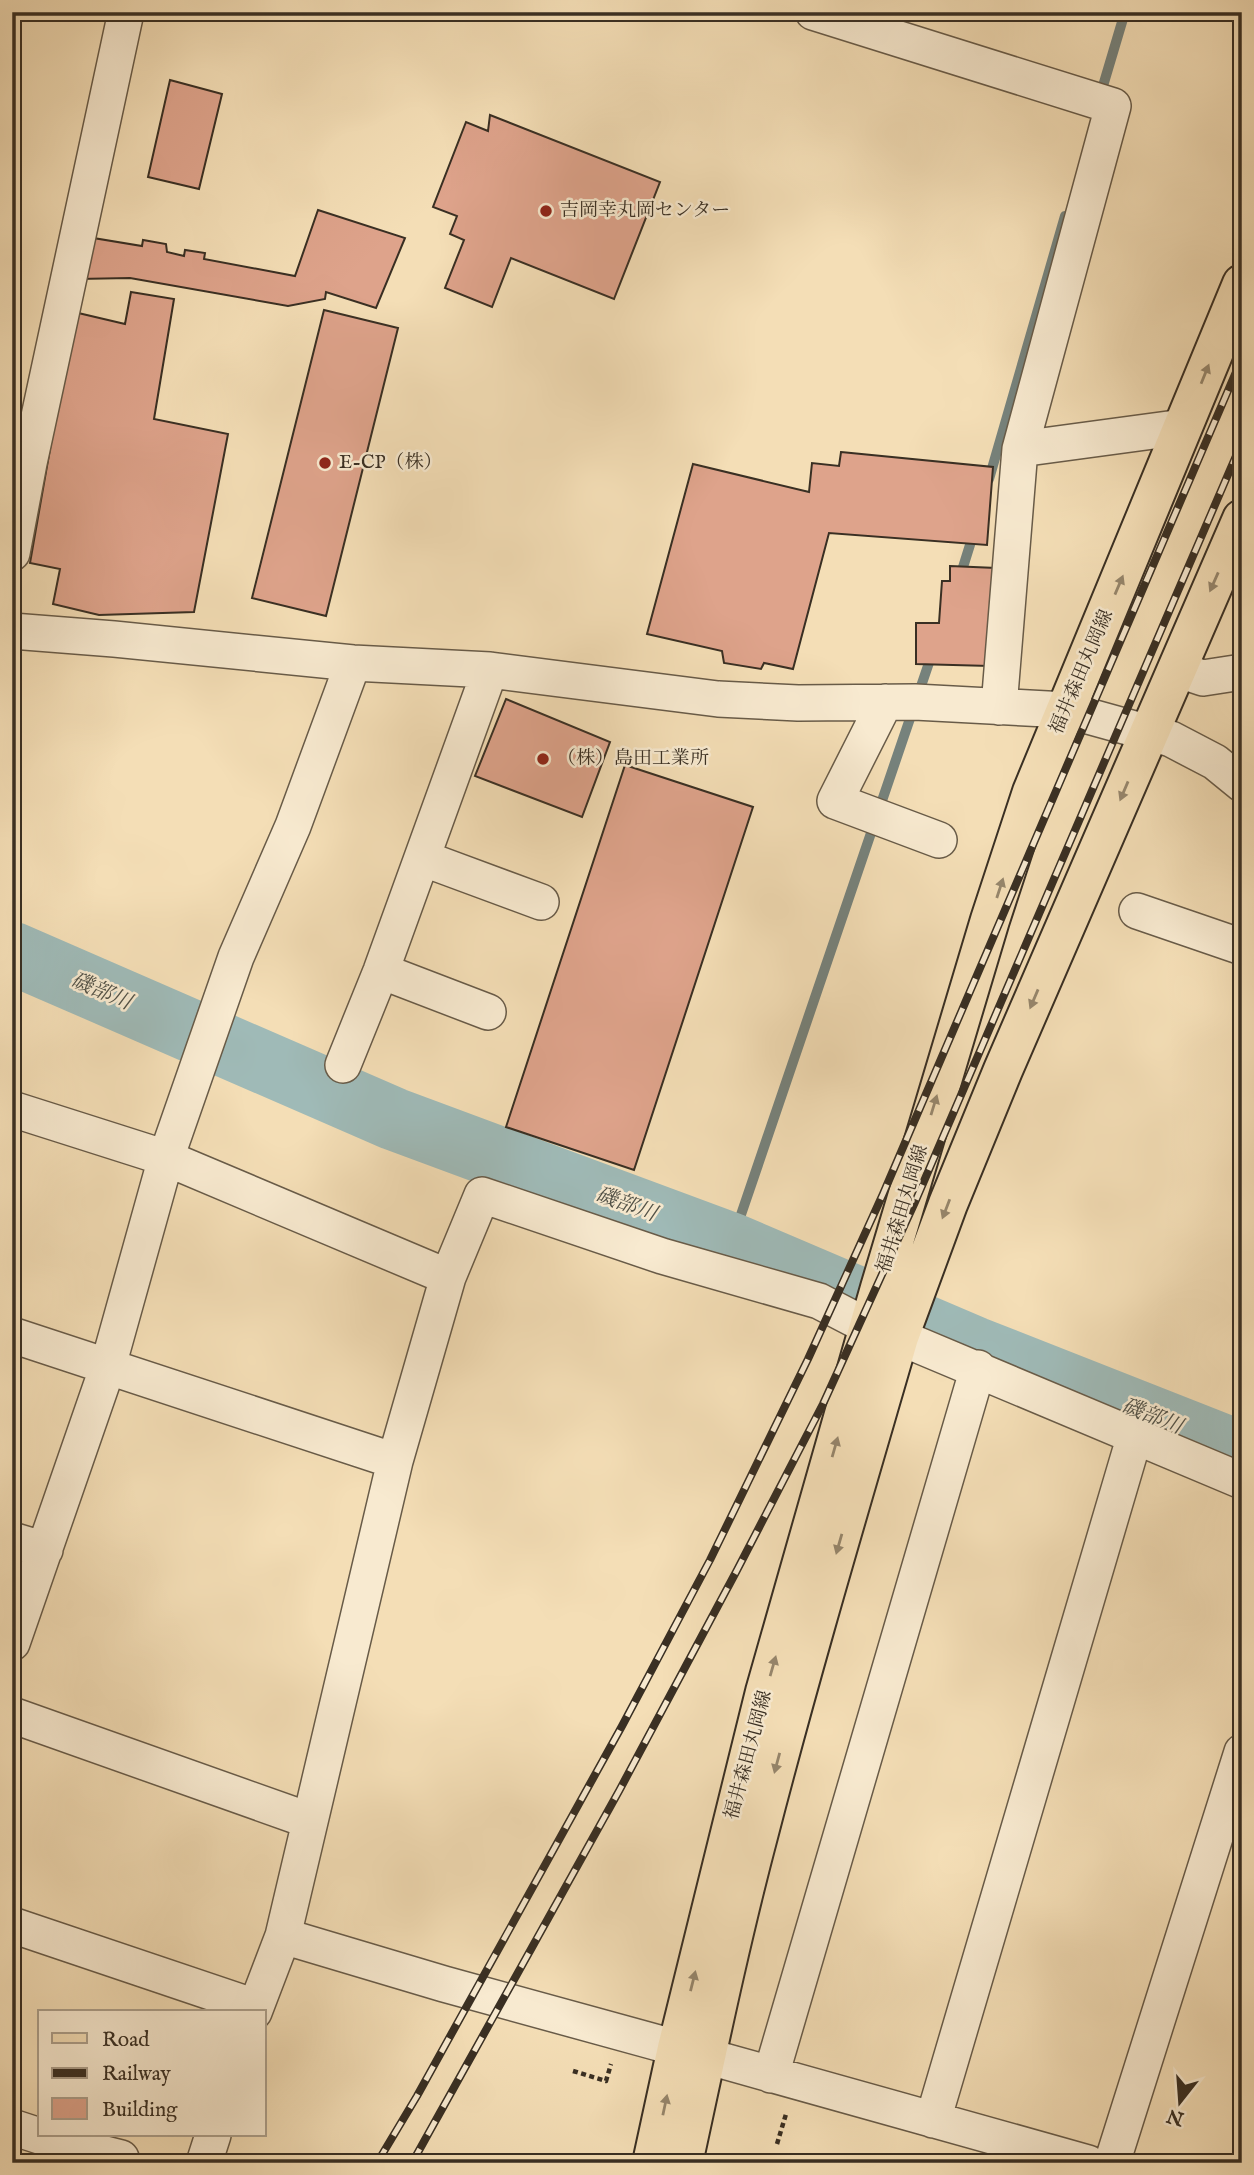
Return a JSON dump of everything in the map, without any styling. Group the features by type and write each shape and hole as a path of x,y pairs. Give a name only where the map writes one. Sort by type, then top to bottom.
{"main road":[{"name":"福井森田丸岡線","path":"652,2163 691,2052 758,1834 994,907 1029,801 1242,284"},
{"name":"福井森田丸岡線","path":"897,1290 1003,1070 1242,519"},
{"name":"福井森田丸岡線","path":"683,2163 691,2052"}],"street":[{"path":"12,553 126,12"},
{"path":"813,12 1113,106 1020,449 999,707"},
{"path":"1020,449 1183,427"},
{"path":"12,631 353,663 490,670 718,699 798,703 915,702 1066,710 1171,739 1214,762 1242,784"},
{"path":"12,1643 28,1545 108,1366 166,1158 236,957 293,826 353,663"},
{"path":"1177,669 1203,678 1242,672"},
{"path":"343,1065 490,670"},
{"path":"885,702 835,801 939,840"},
{"path":"422,858 541,902"},
{"path":"1137,911 1242,947"},
{"path":"380,971 488,1012"},
{"path":"12,1109 166,1158 448,1277"},
{"path":"12,1925 255,2010 283,1936 395,1461 448,1277 482,1195 662,1256 819,1301 884,1332 978,1368 1242,1481"},
{"path":"12,1335 395,1461"},
{"path":"771,2075 978,1368"},
{"path":"933,2120 1135,1435"},
{"path":"12,1715 309,1820"},
{"path":"1112,2163 1242,1752"},
{"path":"283,1936 444,1984 1088,2163"},
{"path":"12,2127 57,2153 121,2158"},
{"path":"204,2163 213,2136"}],"building":[{"path":"170,80 222,94 199,189 148,177"},
{"name":"吉岡幸丸岡センター","path":"490,115 660,182 614,299 511,258 492,307 445,288 464,240 450,234 457,216 433,207 466,122 488,131"},
{"path":"318,210 405,238 376,308 326,292 325,299 288,306 130,278 78,279 87,237 142,246 143,240 166,244 167,252 184,256 185,250 205,253 204,259 295,276"},
{"path":"131,292 174,299 154,419 228,434 194,612 99,615 53,604 60,569 30,563 74,312 125,324"},
{"name":"E-CP（株）","path":"324,310 398,328 326,616 252,598"},
{"path":"841,452 993,467 987,545 829,533 793,669 764,663 761,669 724,663 722,651 647,634 693,464 809,492 812,463 839,466"},
{"path":"950,566 996,568 990,666 916,664 916,623 939,623 942,581 950,581"},
{"name":"（株）島田工業所","path":"506,699 610,742 582,817 475,776"},
{"path":"625,765 753,807 634,1170 506,1127"}],"waterway":[{"path":"1100,96 1125,12"},
{"path":"989,479 1065,216"},
{"path":"959,580 974,532"},
{"path":"731,1244 933,651"},
{"name":"磯部川","path":"12,953 394,1119 731,1244 975,1348 1242,1453"}],"railway":[{"path":"377,2163 417,2096 622,1726 710,1560 808,1359 883,1194 1242,358"},
{"path":"412,2163 619,1791 823,1404 915,1202 1242,442"}],"place":[{"name":"吉岡幸丸岡センター","path":"546,211"},
{"name":"E-CP（株）","path":"325,463"},
{"name":"（株）島田工業所","path":"543,759"}]}
